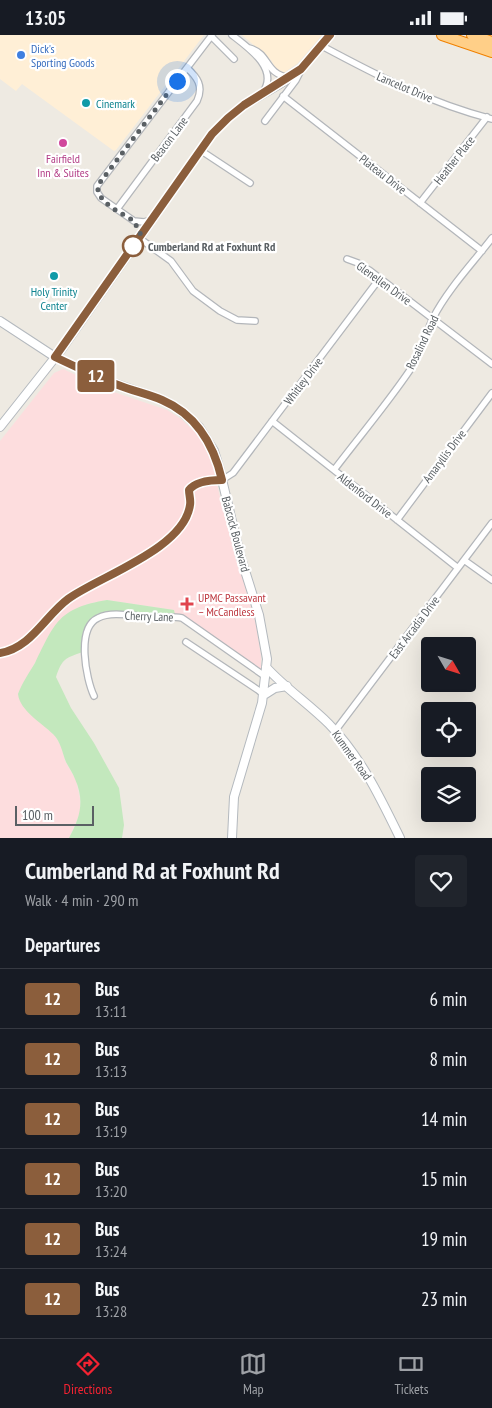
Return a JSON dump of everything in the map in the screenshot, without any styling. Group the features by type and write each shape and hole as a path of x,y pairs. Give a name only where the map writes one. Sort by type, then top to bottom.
{"highway":[{"path":"442,35 492,52"},
{"path":"472,35 492,42"}],"main road":[{"path":"0,427 85,316 200,150 228,118 263,92 290,78 301,69 330,35"},
{"name":"Babcock Boulevard","path":"0,321 55,357 99,378 162,400 177,408 192,420 206,438 217,459 240,555 262,624 266,651 264,695 234,797 232,838"},
{"name":"Kummer Road","path":"266,667 312,708 355,754 367,772 400,838"},
{"path":"264,695 275,688 287,687"}],"street":[{"path":"232,35 249,48 264,65 268,76 268,85 263,92"},
{"path":"151,220 144,222 134,221 99,195 98,185 212,36 234,59"},
{"name":"Lancelot Drive","path":"322,46 393,83 426,97 490,118"},
{"path":"249,48 261,54 276,74 290,78"},
{"name":"Beacon Lane","path":"117,209 197,101 200,83 196,76 187,68"},
{"path":"265,121 296,80 301,69"},
{"name":"Plateau Drive","path":"283,96 482,251"},
{"name":"Heather Place","path":"420,203 490,118"},
{"path":"200,150 250,183"},
{"path":"134,221 140,237 171,261 193,291 220,311 238,320 255,321"},
{"name":"Rosalind Road","path":"334,470 410,369 421,349 433,319 452,288 492,238"},
{"name":"Glenellen Drive","path":"347,259 358,263 380,278 492,364"},
{"name":"Whitley Drive","path":"222,480 233,473 380,278"},
{"name":"Amaryllis Drive","path":"397,519 492,393"},
{"name":"Aldenford Drive","path":"272,421 458,568"},
{"name":"East Arcadia Drive","path":"335,731 492,523"},
{"path":"464,560 492,580"},
{"name":"Cherry Lane","path":"94,697 90,688 85,660 87,629 93,621 106,615 182,618 266,677"},
{"path":"186,642 264,695"}],"shaded area":[{"path":"0,35 204,35 114,151 22,84 16,91 0,79"},
{"path":"242,35 322,35 298,63 282,74 276,69 271,60"},
{"name":"UPMC Passavant – McCandless","path":"63,369 111,391 167,410 181,419 195,432 203,443 213,466 222,506 256,625 261,669 175,615 174,610 107,600 87,604 56,624 18,694 23,706 55,736 62,748 65,761 76,780 80,799 80,813 69,838 0,838 0,441 54,373"}],"green space":[{"path":"107,600 174,610 175,615 110,613 92,620 83,652 68,658 60,666 56,677 71,708 94,743 119,788 124,825 122,838 69,838 80,809 78,787 58,740 27,711 18,694 48,637 61,619 78,607"}],"bus line":[{"name":"12","path":"0,653 23,643 62,603 163,544 173,535 185,518 190,504 189,490 193,485 222,480 217,459 204,433 177,408 162,400 132,391 93,375 55,357 212,134 244,105 290,78 301,69 330,35"}],"place":[{"name":"Dick's Sporting Goods","path":"21,55"},
{"name":"Cinemark","path":"86,103"},
{"name":"Fairfield Inn & Suites","path":"63,143"},
{"name":"Cumberland Rd at Foxhunt Rd","path":"133,246"},
{"name":"Holy Trinity Center","path":"54,276"},
{"name":"UPMC Passavant – McCandless","path":"187,604"}],"route":[{"path":"133,246 130,251 141,235 137,225 101,198 97,192 98,185 177,81"}]}
